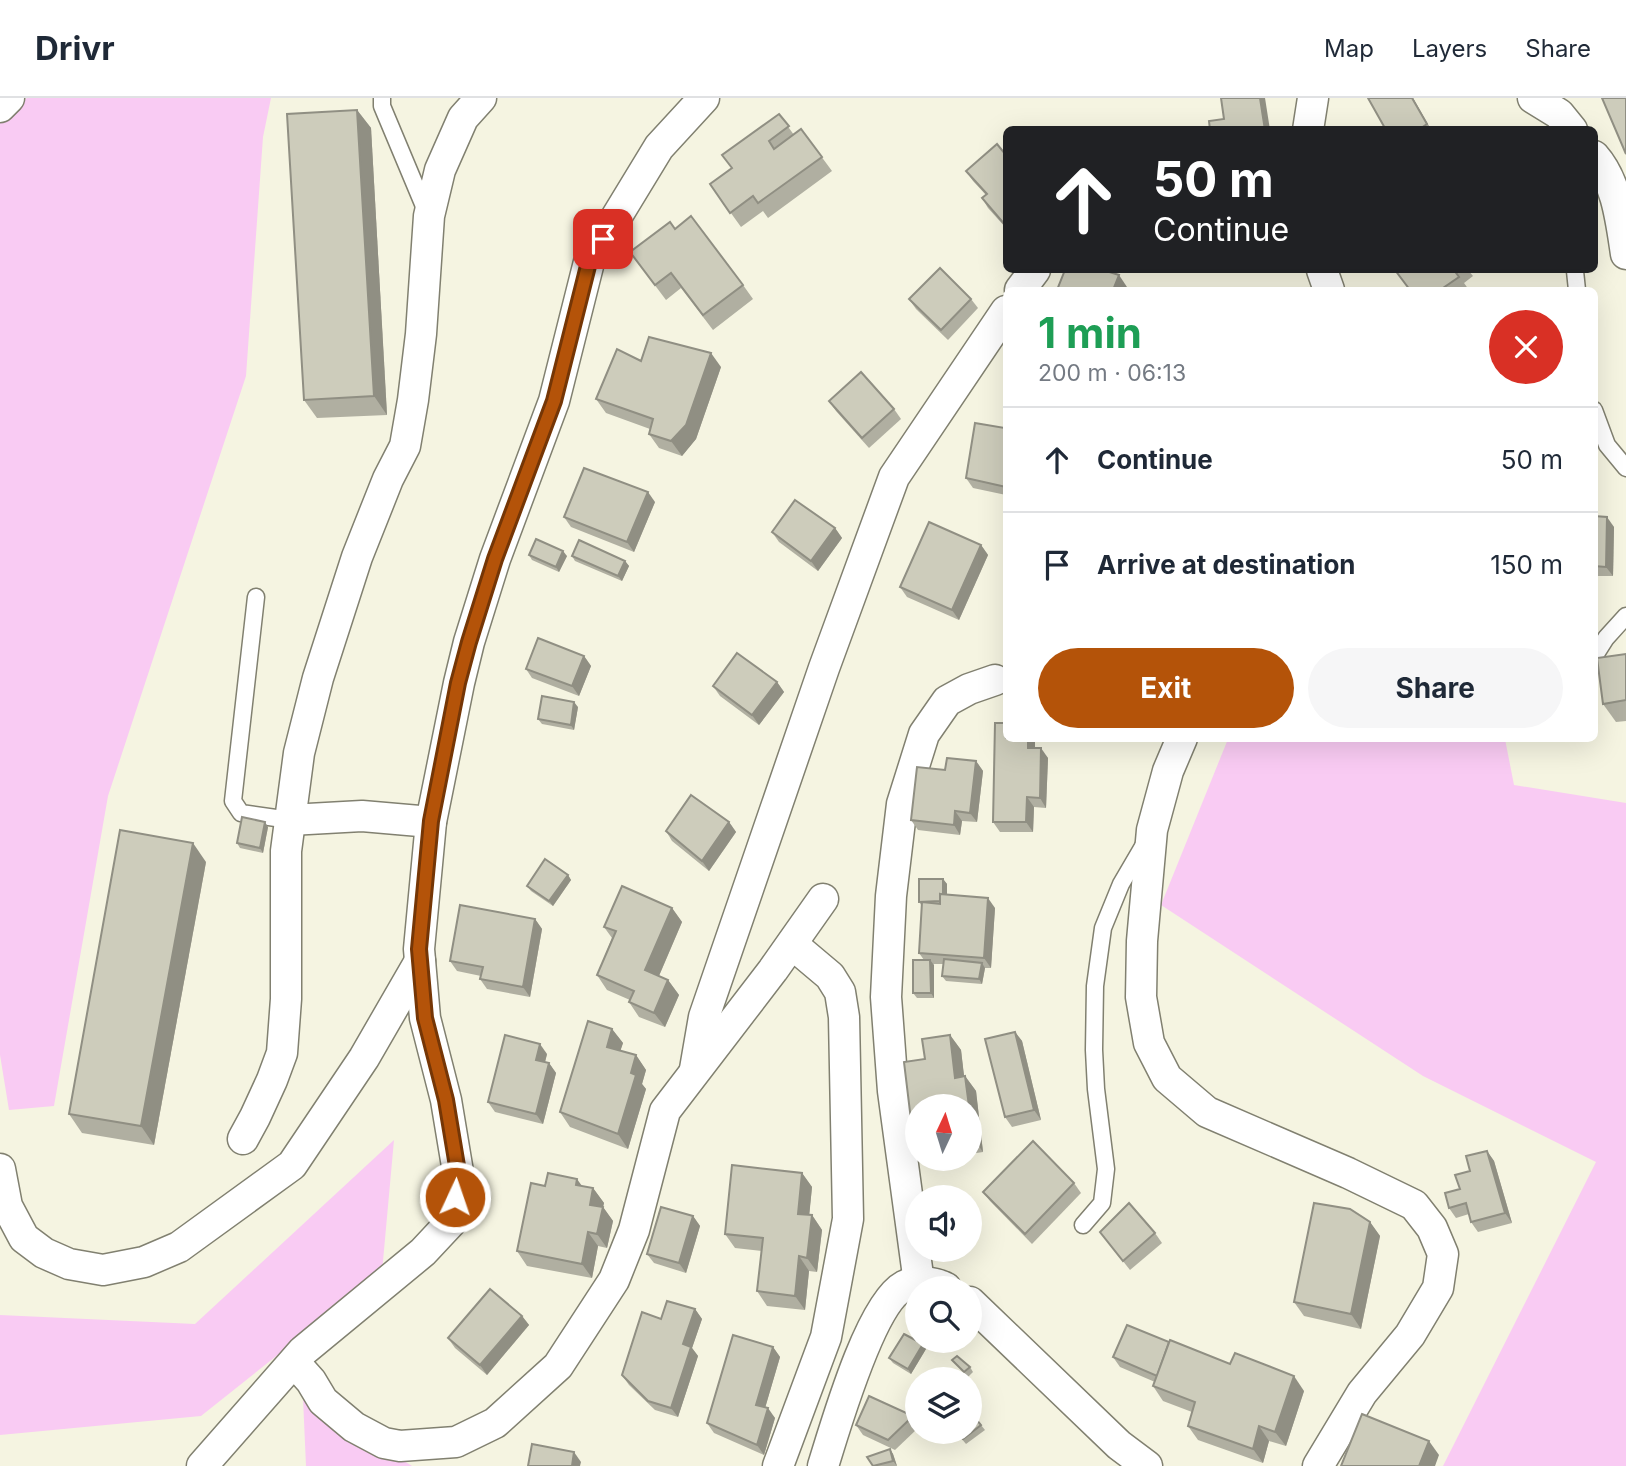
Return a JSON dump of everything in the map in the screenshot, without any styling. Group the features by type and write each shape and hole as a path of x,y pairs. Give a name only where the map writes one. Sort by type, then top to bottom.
{"street":[{"path":"0,107 9,98"},
{"path":"243,1139 282,1053 286,999 286,851 299,752 318,678 362,546 388,479 405,446 421,334 429,216 440,170 463,118 481,98"},
{"path":"202,1466 303,1351 424,1252 452,1221 458,1172 446,1100 425,1018 419,949 431,821 458,683 495,559 554,401 589,262 660,147 704,98"},
{"path":"1533,98 1559,114 1569,126"},
{"path":"1598,161 1619,207 1626,254"},
{"path":"695,1073 704,1017 824,668 894,477 1003,315"},
{"path":"930,1276 893,1091 886,998 891,897 902,804 924,734 947,701 969,689 995,680"},
{"path":"1180,742 1168,771 1152,830 1142,941 1142,997 1149,1043 1167,1079 1207,1112 1415,1205 1432,1228 1443,1254 1438,1288 1410,1335 1362,1393 1318,1466"},
{"path":"290,820 362,816 431,821"},
{"path":"294,1362 311,1381 323,1401 354,1427 384,1444 400,1446 456,1442 495,1423 558,1366 614,1280 634,1230 665,1111 823,899"},
{"path":"778,1466 826,1337 848,1219 844,1017 840,992 830,976 792,944"},
{"path":"0,1169 7,1206 24,1238 44,1253 69,1264 103,1270 144,1262 179,1247 292,1165 364,1058 420,961"},
{"path":"823,1466 867,1338 887,1302 905,1286"},
{"path":"982,1313 1119,1444 1147,1466"}],"lane":[{"path":"382,98 382,106 429,216"},
{"path":"1598,420 1608,445 1626,468"},
{"path":"256,597 233,800 241,813 290,820"},
{"path":"1598,651 1626,616"},
{"path":"1083,1225 1102,1203 1106,1169 1094,1050 1095,986 1103,928 1121,884 1152,830"}],"shaded area":[{"path":"27,98 271,98 263,137 246,376 108,796 54,1106 9,1110 0,1055 0,118"},
{"path":"1227,742 1506,742 1514,785 1626,803 1626,1466 1443,1466 1596,1162 1423,1076 1161,905"},
{"path":"394,1140 382,1272 201,1416 0,1435 0,1315 195,1324"},
{"path":"303,1398 412,1466 306,1466"}],"building":[{"path":"1221,98 1260,98 1264,126 1210,126 1209,121 1224,119"},
{"path":"1368,98 1412,98 1427,124 1424,126 1384,126"},
{"path":"1602,98 1626,98 1626,154"},
{"path":"357,110 374,396 304,400 287,114"},
{"path":"779,114 789,126 769,141 774,149 801,129 822,157 758,203 753,196 730,213 710,184 732,168 722,155"},
{"path":"997,144 1003,151 1003,222 982,198 987,194 966,171"},
{"path":"691,216 743,285 703,315 671,273 655,285 630,252 670,222 675,229"},
{"path":"940,268 971,299 941,330 909,299"},
{"path":"1064,273 1119,275 1114,287 1058,287"},
{"path":"1397,273 1456,273 1459,277 1444,287 1408,287"},
{"path":"649,337 711,353 686,425 671,441 649,434 653,419 596,399 617,349 641,361"},
{"path":"861,372 894,409 862,438 829,401"},
{"path":"975,423 1003,428 1003,486 966,478"},
{"path":"584,468 648,492 627,542 564,517"},
{"path":"795,500 835,528 811,561 772,532"},
{"path":"1598,516 1607,517 1606,567 1598,566"},
{"path":"929,522 981,545 952,610 900,587"},
{"path":"536,539 563,551 556,567 529,555"},
{"path":"579,540 625,561 618,576 572,556"},
{"path":"538,638 584,656 572,686 526,669"},
{"path":"737,653 777,682 752,715 713,686"},
{"path":"1626,654 1626,700 1603,704 1598,658"},
{"path":"542,696 574,702 571,725 538,719"},
{"path":"995,723 1003,723 1003,742 1028,742 1028,748 1041,748 1040,798 1027,797 1026,822 993,822"},
{"path":"947,758 976,761 970,813 955,811 954,825 911,820 917,767 945,770"},
{"path":"691,795 729,822 702,861 666,831"},
{"path":"242,817 265,822 260,848 237,843"},
{"path":"120,830 193,843 141,1126 69,1114"},
{"path":"545,859 568,875 549,901 527,886"},
{"path":"919,879 943,879 943,895 940,894 940,901 919,902"},
{"path":"622,886 672,908 645,970 668,980 654,1013 629,1002 634,991 597,975 616,931 604,927"},
{"path":"940,894 988,898 984,958 919,953 922,902 940,904"},
{"path":"460,905 535,919 523,987 480,979 483,967 450,961"},
{"path":"944,959 982,963 979,979 942,976"},
{"path":"913,960 930,960 931,993 913,993"},
{"path":"588,1021 612,1029 607,1047 636,1055 631,1073 636,1075 618,1134 560,1112"},
{"path":"1015,1032 1034,1110 1005,1117 985,1039"},
{"path":"505,1035 540,1044 536,1060 549,1063 536,1114 488,1102"},
{"path":"950,1035 955,1078 965,1076 967,1094 908,1094 904,1062 925,1059 922,1039"},
{"path":"1033,1141 1074,1183 1025,1234 983,1192"},
{"path":"1487,1151 1505,1213 1471,1222 1466,1203 1449,1208 1445,1193 1460,1189 1455,1175 1470,1171 1466,1156"},
{"path":"732,1165 802,1173 798,1214 812,1215 807,1258 799,1256 795,1296 757,1291 763,1238 725,1234"},
{"path":"548,1173 577,1179 576,1185 593,1188 590,1205 603,1207 597,1234 588,1232 582,1264 517,1251 531,1183 545,1186"},
{"path":"1129,1203 1155,1233 1123,1261 1100,1232"},
{"path":"1314,1203 1350,1209 1370,1222 1351,1314 1294,1302"},
{"path":"661,1207 693,1216 679,1263 647,1254"},
{"path":"490,1289 522,1316 480,1365 448,1338"},
{"path":"667,1301 695,1309 683,1344 691,1347 671,1408 648,1401 622,1375 642,1312 661,1319"},
{"path":"1127,1325 1169,1342 1157,1376 1113,1357"},
{"path":"904,1334 905,1353 918,1353 909,1367 889,1358"},
{"path":"733,1335 773,1347 756,1405 768,1408 757,1445 707,1423"},
{"path":"1170,1340 1230,1364 1235,1353 1294,1376 1275,1432 1259,1426 1253,1449 1188,1426 1195,1402 1153,1386"},
{"path":"957,1356 970,1367 959,1367 952,1360"},
{"path":"869,1396 905,1412 905,1424 888,1440 856,1425"},
{"path":"1362,1414 1429,1441 1419,1466 1341,1466"},
{"path":"532,1444 574,1452 572,1466 528,1466"},
{"path":"890,1449 893,1461 873,1466 867,1457"}],"route":[{"path":"455,1197 458,1172 446,1100 425,1018 419,949 431,821 458,683 469,642 495,559 554,401 589,262 603,239"}]}
